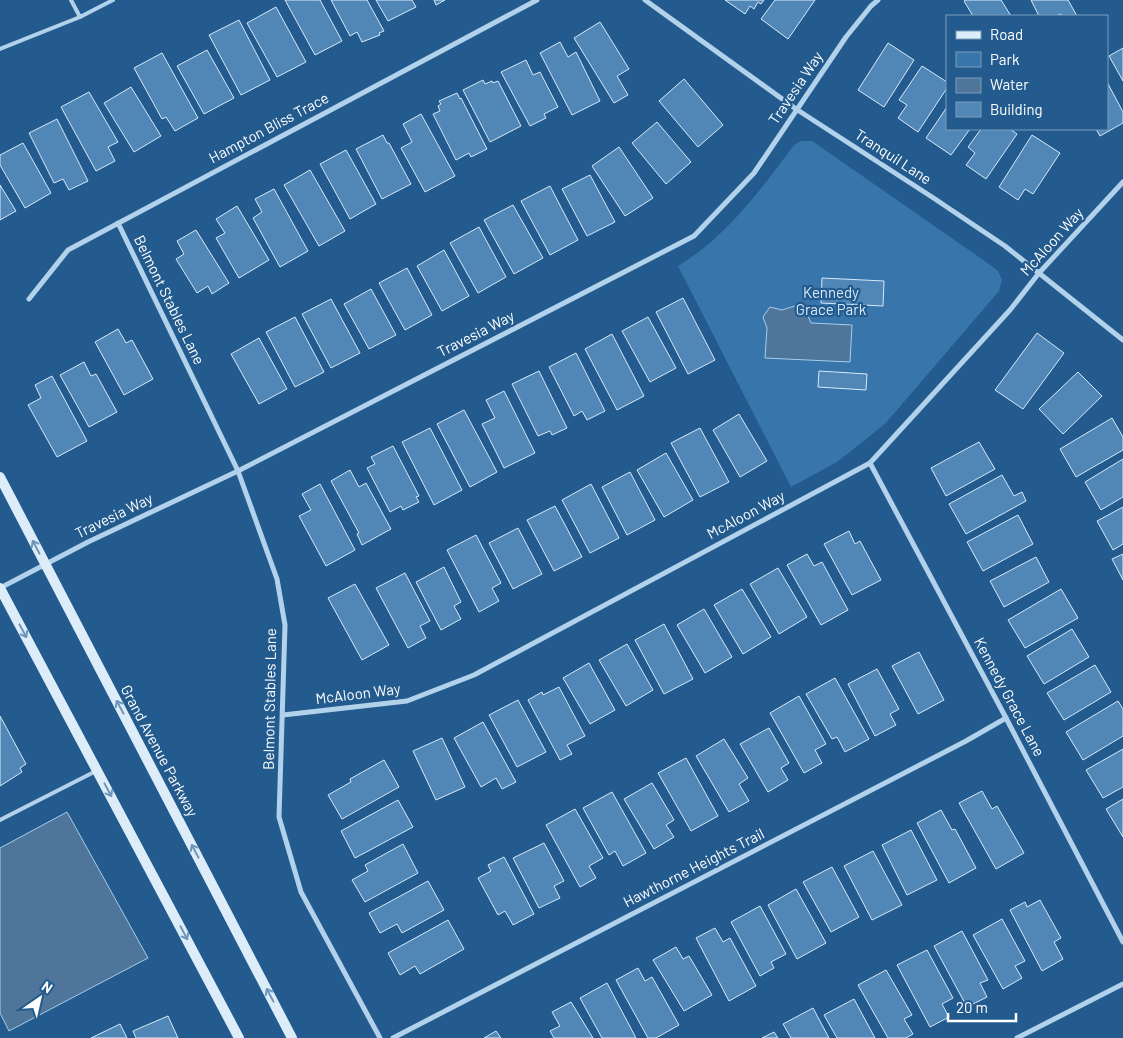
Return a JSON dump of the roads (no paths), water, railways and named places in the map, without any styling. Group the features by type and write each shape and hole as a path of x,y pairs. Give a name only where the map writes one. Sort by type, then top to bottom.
{"street":[{"name":"Hampton Bliss Trace","path":"29,299 68,250 537,0"},
{"name":"Tranquil Lane","path":"645,0 796,109 932,196 1005,246 1123,340"},
{"name":"Travesia Way","path":"0,588 45,564 238,471 694,236 754,173 846,37 878,0"},
{"name":"McAloon Way","path":"283,715 407,701 474,675 870,463 1010,310 1039,273 1123,182"},
{"name":"Belmont Stables Lane","path":"118,223 238,471 277,579 285,626 279,818 301,892 380,1038"},
{"name":"Kennedy Grace Lane","path":"870,463 1123,942"},
{"name":"Grand Avenue Parkway","path":"0,477 292,1038"},
{"path":"0,588 239,1038"},
{"name":"Hawthorne Heights Trail","path":"393,1038 966,741 1006,718"},
{"path":"1017,1038 1123,984"}],"lane":[{"path":"71,0 80,17"},
{"path":"0,49 80,17 114,0"},
{"path":"0,820 98,771"}],"water":[{"path":"798,305 804,307 811,323 852,325 850,362 765,358 767,328 763,317 770,307 782,310"},
{"path":"67,812 148,958 9,1031 0,1013 0,848"}],"park label":[{"name":"Kennedy Grace Park","path":"831,302"}]}
